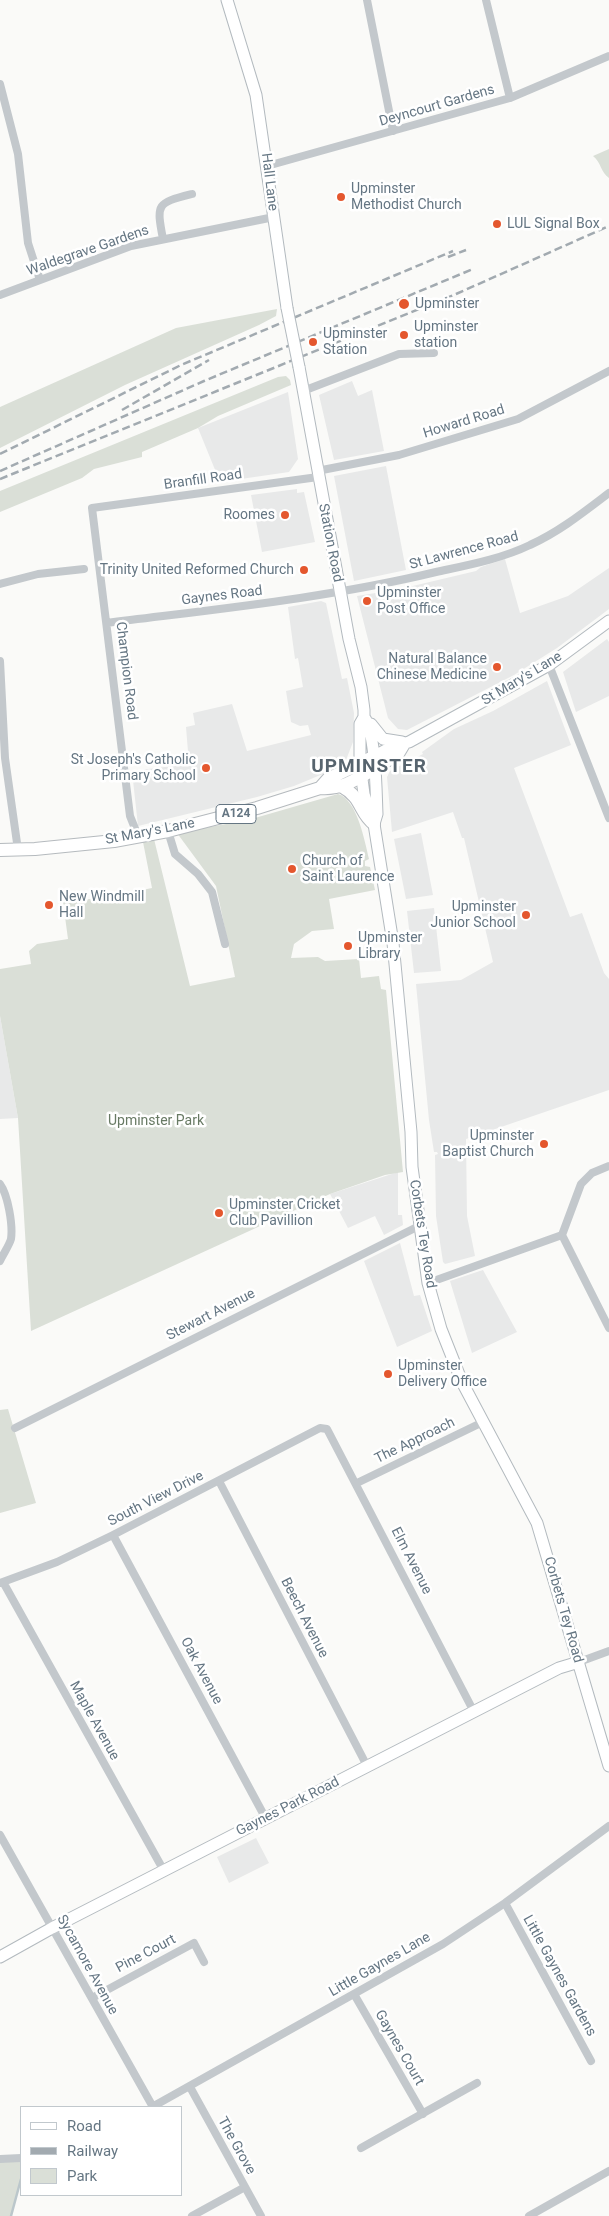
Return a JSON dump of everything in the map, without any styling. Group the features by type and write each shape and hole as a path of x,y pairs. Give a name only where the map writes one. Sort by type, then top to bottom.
{"main road":[{"name":"St Mary's Lane","path":"341,786 373,763"},
{"name":"St Mary's Lane","path":"0,850 114,841 168,831 257,808 320,788 328,779 361,770"},
{"path":"320,788 330,789 341,786 355,795 368,818 374,822"}],"street":[{"name":"Hall Lane","path":"227,0 256,95 287,308 299,367"},
{"path":"367,0 393,132"},
{"path":"486,0 510,98"},
{"name":"Deyncourt Gardens","path":"267,166 510,98 609,56"},
{"path":"0,84 18,154 28,244 40,280"},
{"path":"162,239 159,217 160,207 166,201 192,194"},
{"name":"Waldegrave Gardens","path":"0,295 131,246 274,217"},
{"path":"303,391 399,354 434,353"},
{"name":"Station Road","path":"299,367 317,474 349,639 362,687 364,714 371,737 373,763"},
{"name":"Howard Road","path":"317,474 399,455 518,419 609,371"},
{"name":"Branfill Road","path":"92,508 317,474"},
{"name":"St Lawrence Road","path":"340,591 404,580 497,558 514,552 560,530 609,493"},
{"name":"Champion Road","path":"92,508 130,816 138,836"},
{"path":"0,584 38,574 84,568"},
{"name":"Gaynes Road","path":"107,623 271,602 340,591"},
{"name":"St Mary's Lane","path":"373,763 398,755 407,743 550,665 609,621"},
{"path":"0,661 5,758 18,850"},
{"path":"550,665 609,818"},
{"path":"364,714 379,736 391,741 407,743"},
{"name":"Station Road","path":"361,770 360,724 364,714"},
{"name":"Corbets Tey Road","path":"373,763 377,814 374,822"},
{"name":"Corbets Tey Road","path":"361,770 369,815 374,822 393,943 420,1226 428,1283 437,1317 462,1382 537,1523 609,1766"},
{"path":"168,831 175,854 198,874 212,892 225,944"},
{"path":"609,1166 592,1172 581,1184 562,1235 607,1319 609,1328"},
{"path":"0,1184 6,1194 8,1203 10,1239 0,1261"},
{"name":"Stewart Avenue","path":"15,1428 420,1226"},
{"path":"428,1283 562,1235"},
{"name":"The Approach","path":"357,1483 483,1422"},
{"name":"Elm Avenue","path":"320,1428 327,1429 330,1433 474,1712"},
{"name":"South View Drive","path":"2,1583 57,1562 113,1535 320,1428"},
{"name":"Beech Avenue","path":"219,1481 367,1766"},
{"name":"Oak Avenue","path":"113,1535 266,1819"},
{"name":"Maple Avenue","path":"2,1583 164,1871"},
{"path":"578,1662 609,1651"},
{"name":"Gaynes Park Road","path":"0,1957 52,1928 559,1668 578,1662"},
{"name":"Little Gaynes Lane","path":"154,2106 443,1944 505,1903 609,1826"},
{"name":"Sycamore Avenue","path":"0,1835 151,2106"},
{"name":"Little Gaynes Gardens","path":"505,1903 590,2060"},
{"name":"Pine Court","path":"92,1998 194,1943 204,1962"},
{"name":"Gaynes Court","path":"354,1994 423,2114"},
{"path":"361,2148 477,2083"},
{"name":"The Grove","path":"190,2087 261,2216"},
{"path":"0,2159 20,2158"},
{"path":"529,2216 609,2171"},
{"path":"192,2216 245,2187"}],"shaded area":[{"path":"352,381 358,396 372,390 384,451 334,460 319,395"},
{"path":"288,392 298,459 289,472 220,482 198,428"},
{"path":"386,466 406,570 354,581 334,476"},
{"name":"Roomes","path":"297,489 297,493 304,492 315,542 262,552 251,495"},
{"path":"505,559 520,613 568,596 609,568 609,609 557,648 514,675 407,730 398,729 388,718 357,596 400,589 476,571 481,567"},
{"path":"321,601 326,603 342,679 347,678 354,713 353,742 346,760 335,769 294,786 138,826 132,771 189,764 186,727 195,725 193,713 232,704 247,751 311,735 308,725 300,726 291,722 286,691 303,687 298,658 295,659 288,607"},
{"path":"607,639 609,642 609,696 576,712 563,672"},
{"name":"Upminster Junior School","path":"547,681 571,745 514,768 570,917 582,913 604,973 609,979 609,1090 466,1139 467,1216 475,1256 445,1264 443,1262 436,1216 435,1155 438,1154 434,1152 429,1120 416,984 461,980 493,962 464,838 462,838 453,812 392,832 387,777 390,771 423,754 422,752 454,729 493,711"},
{"path":"421,833 433,895 406,899 394,839"},
{"path":"434,908 441,971 414,973 407,911"},
{"path":"0,1016 18,1118 0,1119"},
{"path":"398,1172 398,1215 402,1215 403,1225 384,1235 375,1216 348,1228 330,1194"},
{"path":"400,1243 414,1296 420,1295 432,1331 397,1347 364,1261"},
{"path":"483,1270 517,1332 472,1353 450,1281"},
{"path":"256,1838 269,1863 229,1883 217,1857"}],"green space":[{"path":"609,149 609,178 593,156"},
{"path":"277,309 276,316 259,325 125,385 0,448 0,407 176,328"},
{"path":"286,376 290,380 291,385 218,416 198,428 142,452 142,457 94,469 82,478 0,512 0,491 278,377"},
{"name":"Upminster Park","path":"338,794 350,804 359,822 369,859 365,861 365,866 370,867 375,890 329,899 334,929 312,931 294,944 291,958 318,957 325,961 359,959 361,978 379,976 381,989 386,990 403,1172 385,1175 330,1194 31,1331 18,1118 0,1016 0,969 31,964 29,951 37,944 68,939 63,902 108,897 152,888 143,842 154,839 190,986 235,977 216,886 177,833 248,820"},
{"path":"8,1409 36,1503 0,1513 0,1410"},
{"path":"20,2158 20,2183 11,2216 0,2216 0,2159"}],"waterway":[{"path":"11,2216 20,2183"}],"railway":[{"path":"0,479 456,294 609,226"},
{"path":"448,257 466,250"},
{"path":"0,454 181,365 453,251"},
{"path":"0,471 204,381 473,269"},
{"path":"122,410 209,360"}],"place":[{"name":"Upminster Methodist Church","path":"341,197"},
{"name":"LUL Signal Box","path":"497,224"},
{"name":"Upminster","path":"404,304"},
{"name":"Upminster station","path":"404,335"},
{"name":"Upminster Station","path":"313,342"},
{"name":"Roomes","path":"285,515"},
{"name":"Trinity United Reformed Church","path":"304,570"},
{"name":"Upminster Post Office","path":"367,601"},
{"name":"Natural Balance Chinese Medicine","path":"497,667"},
{"name":"St Joseph's Catholic Primary School","path":"206,768"},
{"name":"Church of Saint Laurence","path":"292,869"},
{"name":"New Windmill Hall","path":"49,905"},
{"name":"Upminster Junior School","path":"526,915"},
{"name":"Upminster Library","path":"348,946"},
{"name":"Upminster Baptist Church","path":"544,1144"},
{"name":"Upminster Cricket Club Pavillion","path":"219,1213"},
{"name":"Upminster Delivery Office","path":"388,1374"}],"district":[{"name":"UPMINSTER","path":"369,767"}]}
